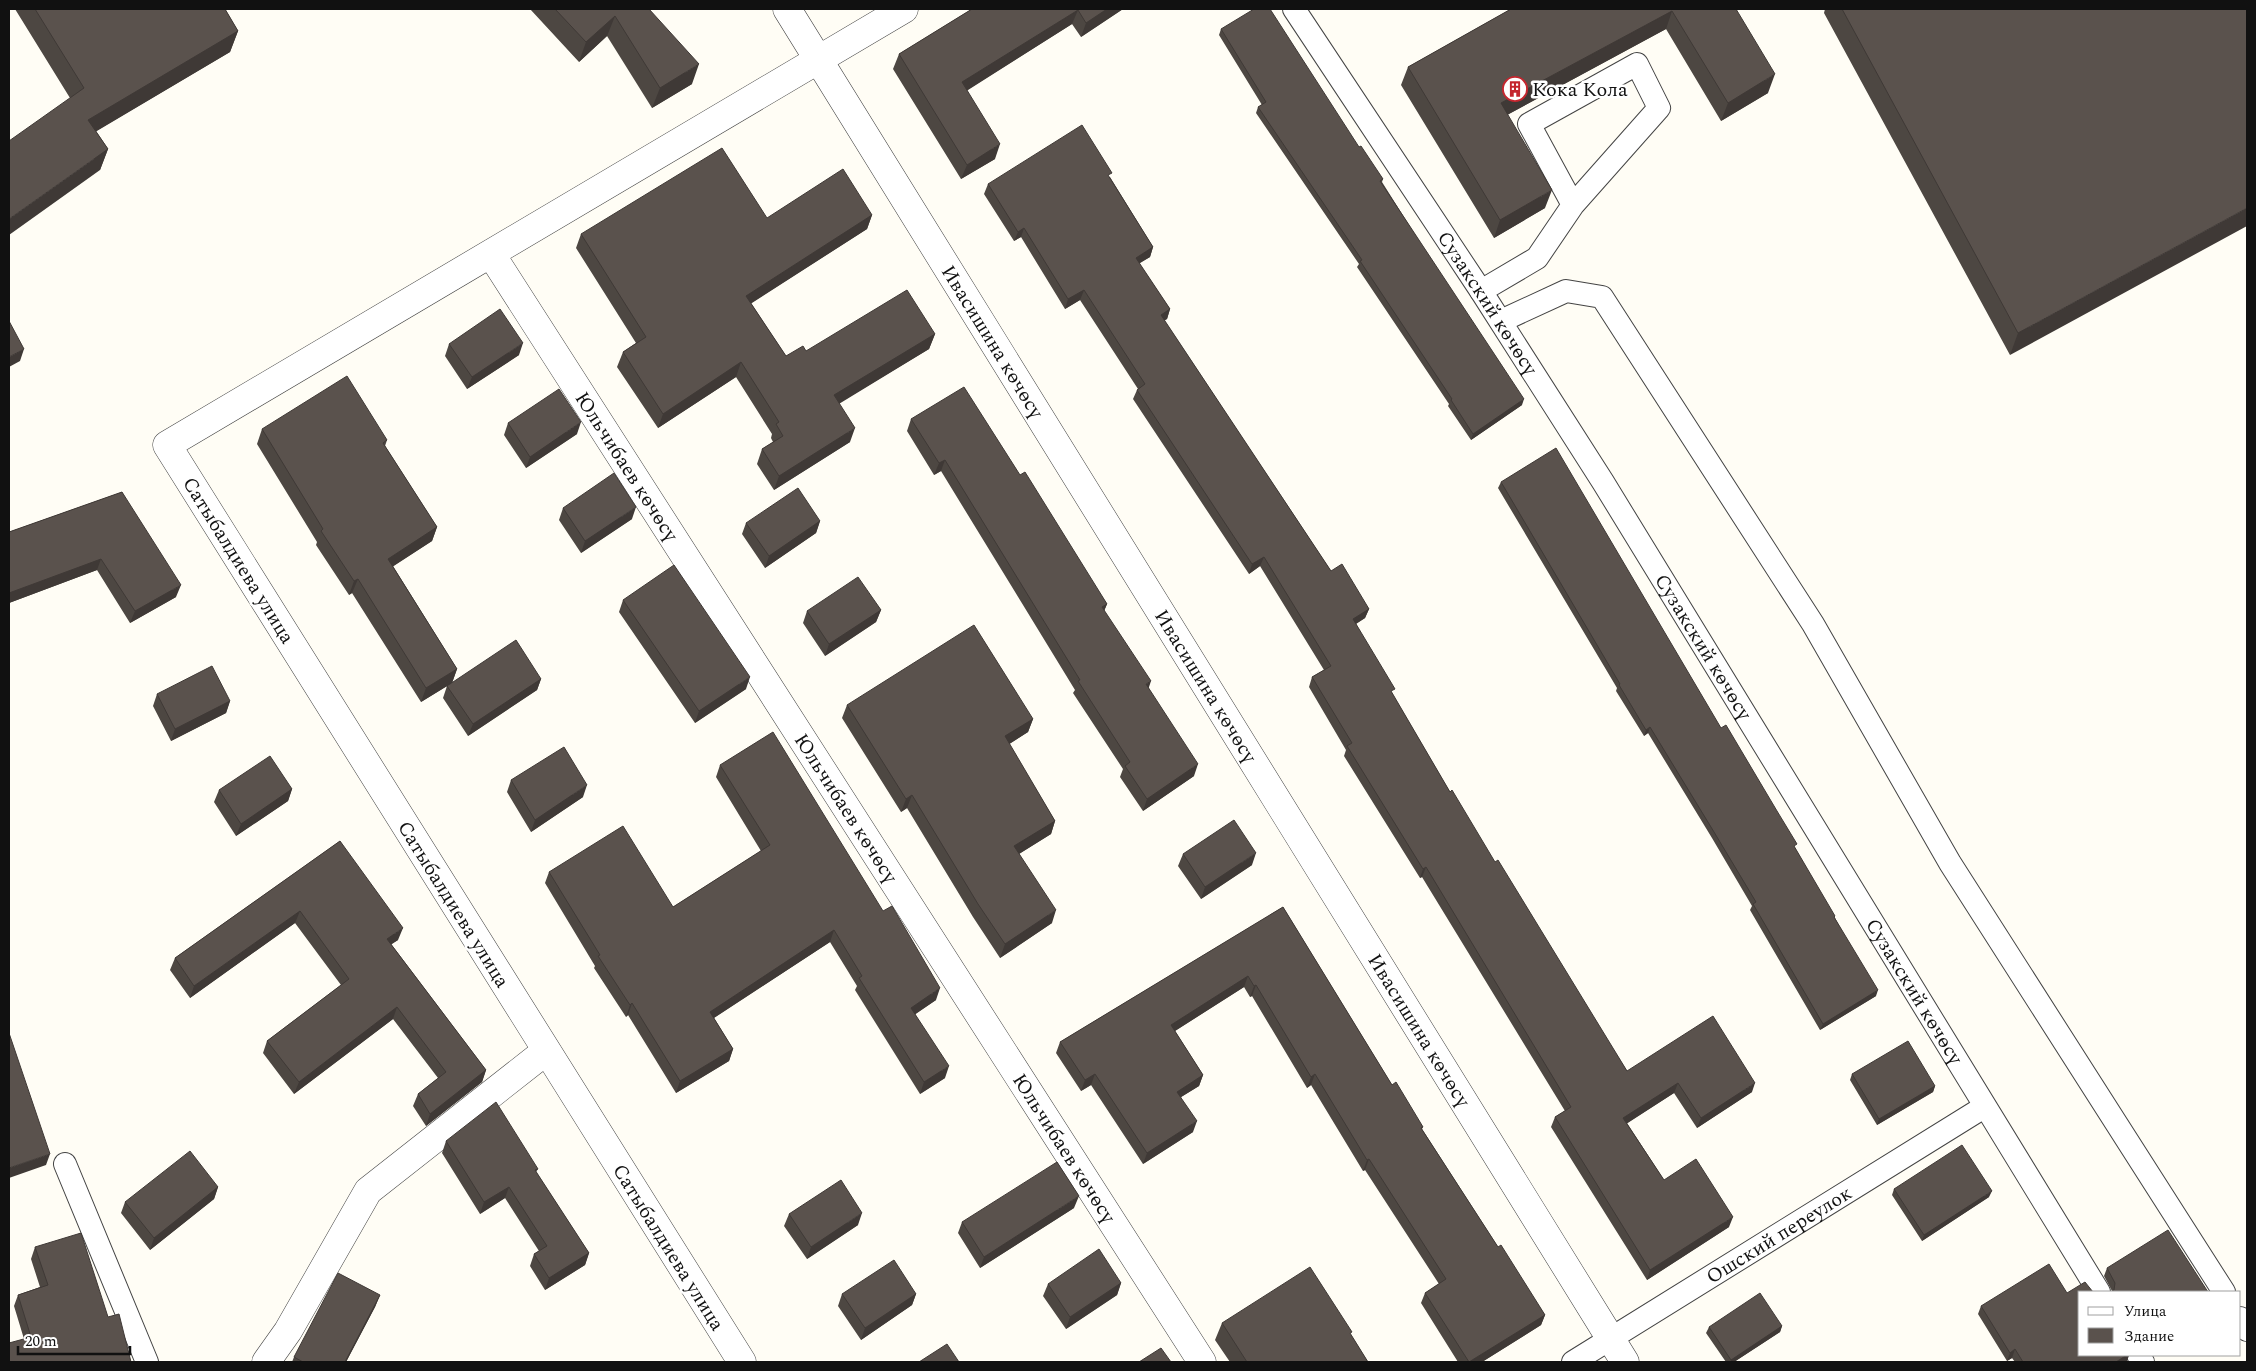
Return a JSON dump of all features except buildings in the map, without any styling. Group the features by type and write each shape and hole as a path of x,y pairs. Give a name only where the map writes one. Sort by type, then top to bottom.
{"street":[{"name":"Ивасишина көчөсү","path":"787,9 820,59 1625,1362"},
{"path":"490,254 904,9"},
{"name":"Сатыбалдиева улица","path":"490,254 167,444 742,1362"},
{"name":"Юльчибаев көчөсү","path":"490,254 1202,1362"},
{"path":"266,1362 288,1331 368,1191 546,1051"}],"lane":[{"name":"Сузакский көчөсү","path":"1294,9 1481,290 1608,490 1984,1107 2099,1291"},
{"path":"1481,290 1537,258 1573,205 1659,108 1637,64 1529,124 1573,205"},
{"path":"1501,321 1566,291 1602,297 1813,624 1950,863 2223,1291"},
{"name":"Ошский переулок","path":"1573,1362 1984,1107"},
{"path":"65,1164 147,1362"}],"place":[{"name":"Кока Кола","path":"1515,89"}]}
